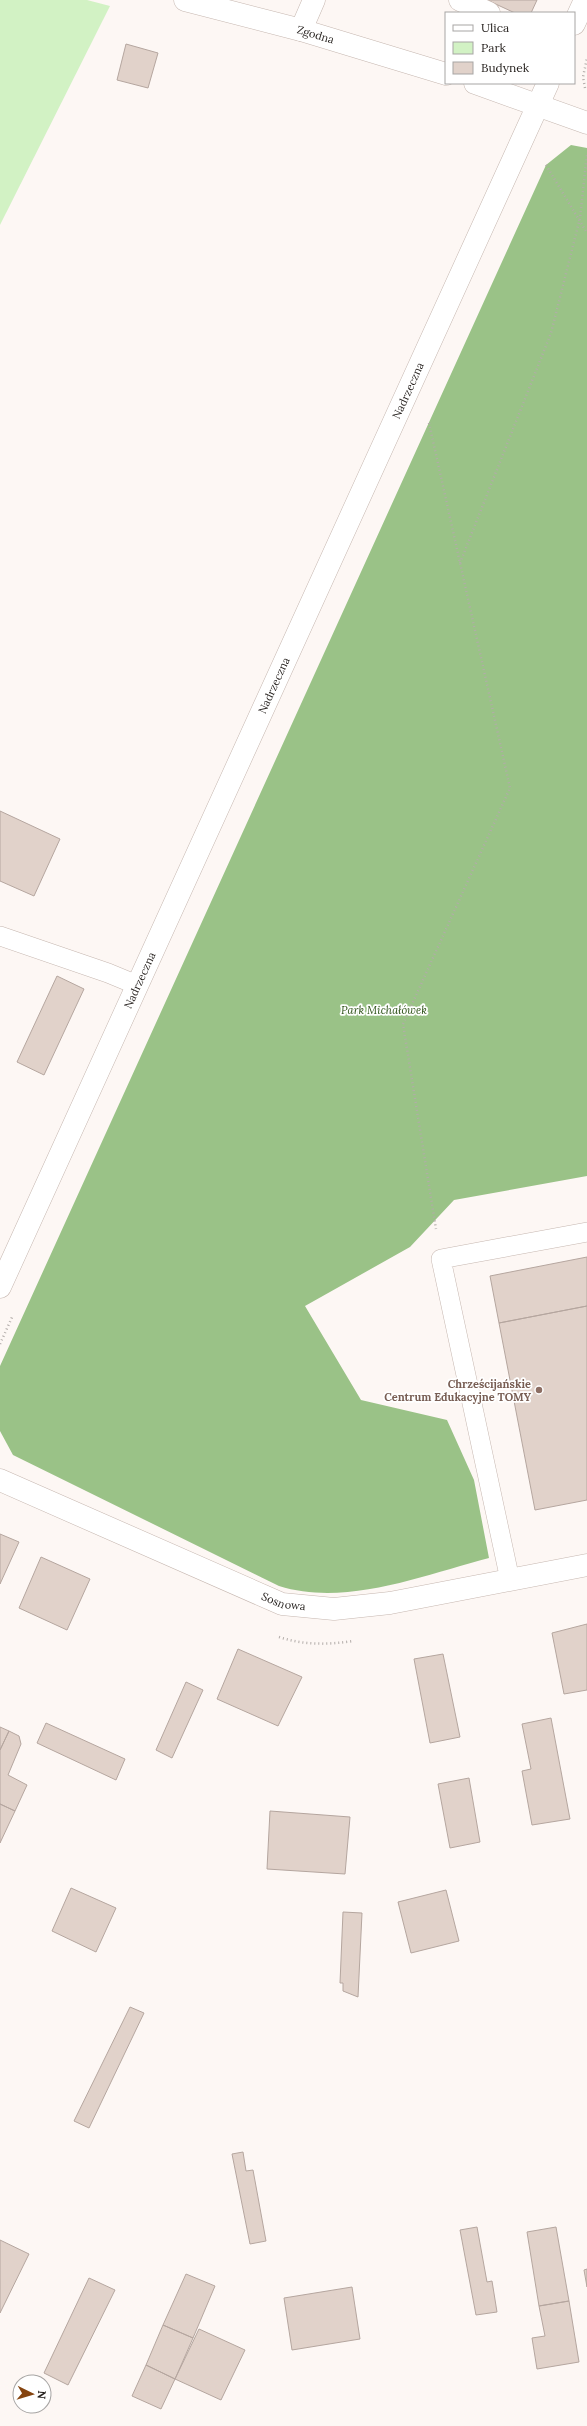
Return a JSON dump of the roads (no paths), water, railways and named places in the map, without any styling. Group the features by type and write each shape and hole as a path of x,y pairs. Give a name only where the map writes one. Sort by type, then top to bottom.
{"street":[{"name":"Zgodna","path":"184,0 301,30 445,74"},
{"path":"301,30 314,0"},
{"path":"460,0 487,12"},
{"path":"575,22 585,0"},
{"path":"478,84 538,107 587,123"},
{"name":"Nadrzeczna","path":"0,1287 548,84"},
{"name":"Sosnowa","path":"0,1480 282,1604 334,1609 390,1603 587,1565"}],"lane":[{"path":"0,936 108,973 137,986"},
{"path":"510,1580 441,1259 587,1232"}],"place":[{"name":"Chrześcijańskie Centrum Edukacyjne TOMY","path":"539,1390"}],"park label":[{"name":"Park Michałówek","path":"384,1010"}]}
